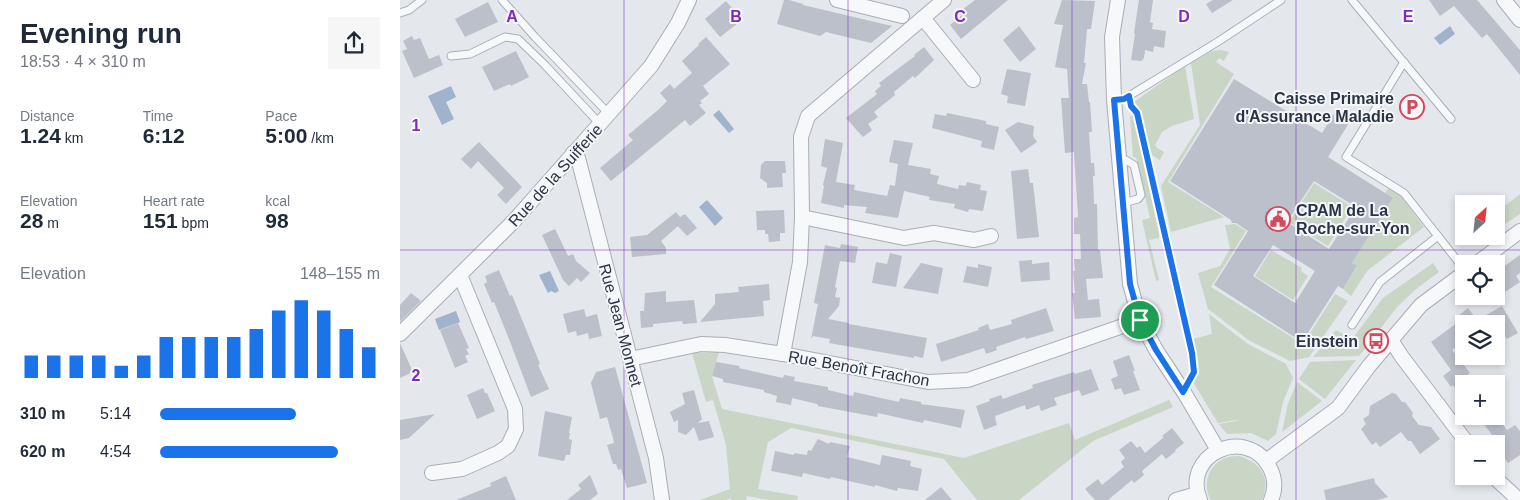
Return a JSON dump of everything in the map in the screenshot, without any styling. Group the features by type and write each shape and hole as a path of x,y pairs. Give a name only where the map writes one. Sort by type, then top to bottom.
{"street":[{"name":"Rue de la Suifferie","path":"400,334 513,222 651,66 678,23 689,0"},
{"path":"836,0 902,16"},
{"path":"783,354 800,262 802,217 801,136 808,116 944,0"},
{"path":"1118,0 1112,37 1114,100 1130,284 1140,320 1156,350 1218,450"},
{"path":"1504,0 1520,20"},
{"path":"923,18 974,80"},
{"name":"Rue Jean Monnet","path":"573,153 578,158 656,458 662,500"},
{"path":"802,217 904,238 934,233 974,240 991,236"},
{"path":"1488,255 1520,231"},
{"path":"432,473 462,469 498,453 508,446 516,429 514,409 460,275"},
{"path":"1266,461 1338,408 1369,366 1421,305 1455,280"},
{"name":"Rue Benoît Frachon","path":"630,359 701,344 725,345 783,354 928,382 968,380 1140,320"},
{"path":"1391,340 1461,435"},
{"path":"1176,500 1198,497 1196,481 1200,468 1207,458 1218,450 1230,446 1244,447 1256,452 1266,461 1272,471 1274,483 1274,494 1271,500"},
{"path":"1503,485 1519,500"}],"lane":[{"path":"400,13 409,10 422,0"},
{"path":"502,0 605,119"},
{"path":"1114,100 1124,99 1219,41 1281,0"},
{"path":"1352,0 1451,119"},
{"path":"451,56 470,54 505,38 518,39 605,119"},
{"path":"1404,62 1346,157 1404,193 1455,258"},
{"path":"1129,96 1131,106 1137,113 1192,353 1194,372 1183,392"},
{"path":"1119,156 1134,165 1141,195 1138,199 1123,203"},
{"path":"1352,325 1380,282 1438,236"}],"green space":[{"path":"1212,51 1229,52 1224,61 1219,58 1216,62 1234,74 1168,182 1224,217 1171,232 1161,186 1200,125 1191,63"},
{"path":"1185,66 1194,119 1172,126 1162,132 1155,145 1164,152 1160,160 1152,155 1139,110 1134,102"},
{"path":"1133,114 1159,233 1159,238 1149,240 1159,280 1156,281 1142,220 1150,218 1136,157 1133,157 1130,117"},
{"path":"1314,183 1352,207 1328,246 1289,222"},
{"path":"1389,187 1401,196 1424,227 1367,271 1351,296 1343,289 1357,267 1352,263 1393,198 1385,193"},
{"path":"1520,194 1520,214 1505,224 1505,206"},
{"path":"1235,224 1246,231 1211,287 1303,344 1335,294 1348,301 1309,357 1290,361 1250,341 1208,309 1198,273 1220,266 1230,249 1225,225"},
{"path":"1271,250 1302,268 1301,271 1308,276 1293,300 1255,276"},
{"path":"1433,263 1439,272 1416,289 1398,306 1359,356 1313,357 1336,330 1352,339 1383,298"},
{"path":"1209,314 1248,344 1286,364 1293,378 1283,402 1276,434 1268,441 1251,433 1227,434 1219,424 1240,420 1218,423 1193,382 1197,366 1197,356 1193,339 1212,334"},
{"path":"719,352 712,376 722,409 964,458 1069,423 1075,440 1169,400 1173,407 1093,441 1019,500 977,500 944,459 791,428 768,442 758,489 798,496 797,500 769,500 747,496 746,500 731,500 731,498 726,500 700,500 730,489 726,445 713,400 706,402 692,353"},
{"path":"1356,360 1325,399 1299,379 1310,362"},
{"path":"1297,382 1322,401 1282,432 1288,404"},
{"path":"1239,456 1253,462 1262,472 1266,485 1262,500 1211,500 1207,490 1209,473 1216,464 1224,459"}],"water":[{"path":"1450,26 1455,34 1440,45 1434,38"},
{"path":"451,86 456,97 446,102 454,119 442,125 428,96"},
{"path":"719,110 734,129 729,133 713,115"},
{"path":"707,200 723,218 715,226 699,207"},
{"path":"550,271 559,291 555,293 551,291 548,293 539,275"},
{"path":"456,311 460,322 439,330 435,319"}],"building":[{"path":"784,0 892,26 871,43 826,32 820,36 777,24"},
{"path":"975,0 1008,0 961,39 950,25 965,12 963,9"},
{"path":"1062,0 1095,1 1091,29 1087,29 1084,63 1086,63 1082,84 1087,84 1090,102 1092,132 1089,132 1091,163 1094,163 1095,176 1093,176 1094,204 1097,204 1098,250 1100,250 1103,278 1086,279 1088,300 1099,299 1101,317 1075,319 1072,293 1075,293 1074,259 1081,259 1080,234 1074,234 1074,218 1078,217 1074,152 1065,153 1061,98 1069,98 1067,69 1055,67 1063,25 1054,24"},
{"path":"1139,0 1153,0 1150,22 1153,23 1152,29 1166,31 1164,48 1154,46 1153,52 1145,50 1144,58 1141,61 1131,60"},
{"path":"1213,0 1233,0 1212,13 1206,4"},
{"path":"1429,0 1477,0 1520,50 1520,75 1487,34 1482,38 1454,6 1440,16"},
{"path":"726,1 742,20 720,37 705,19"},
{"path":"488,2 498,22 465,37 455,19"},
{"path":"1019,26 1036,49 1020,62 1003,40"},
{"path":"412,36 414,40 420,38 429,59 439,55 443,65 414,78 402,51 407,49 403,41"},
{"path":"706,37 730,64 703,86 709,94 700,101 702,103 699,105 706,113 690,126 685,120 611,181 600,168 633,140 628,135 667,101 660,93 670,84 674,89 692,73 682,61"},
{"path":"924,47 934,60 915,78 913,76 894,92 895,95 874,112 878,117 868,124 872,130 863,137 846,118 877,94 875,91 881,86 879,83"},
{"path":"516,51 529,77 511,86 510,84 494,91 482,67"},
{"path":"1007,69 1031,73 1025,106 1007,103 1008,96 1001,94"},
{"path":"1234,79 1322,133 1337,109 1352,118 1328,157 1393,198 1352,263 1357,266 1343,289 1338,286 1302,342 1214,285 1248,231 1236,223 1232,223 1231,220 1170,181","holes":["1314,181 1356,207 1329,249 1287,222","1273,245 1315,271 1295,303 1253,276"]},
{"path":"947,113 986,121 986,124 999,127 994,150 981,147 982,141 932,128 935,114 946,116"},
{"path":"1018,122 1034,126 1033,136 1037,142 1021,153 1005,130"},
{"path":"825,139 843,143 836,182 855,185 854,190 887,196 890,185 895,186 898,164 889,162 894,140 913,143 908,165 931,169 930,174 939,176 937,184 958,189 959,185 966,186 967,182 981,185 980,190 987,191 983,211 969,209 968,212 954,208 955,204 929,200 930,197 904,191 898,218 865,213 867,207 844,205 844,208 821,203 827,168 821,166"},
{"path":"479,142 522,187 506,204 497,195 504,188 478,161 471,169 461,159"},
{"path":"765,161 785,161 786,173 782,173 783,187 767,188 767,183 760,178 761,165"},
{"path":"1028,169 1030,183 1033,183 1039,237 1017,239 1011,171"},
{"path":"784,210 785,233 780,233 780,241 769,242 768,234 765,234 765,230 757,230 756,211"},
{"path":"676,212 680,217 685,214 697,228 687,236 678,226 661,241 666,248 666,254 632,257 630,237 647,235"},
{"path":"555,229 568,256 573,254 576,261 590,273 581,282 577,278 569,286 563,280 542,235"},
{"path":"841,244 858,247 855,263 840,261 835,287 837,288 835,297 840,298 839,306 828,319 927,338 923,358 829,343 830,339 813,336 811,339 818,304 814,303 825,245 840,248"},
{"path":"890,253 902,256 896,287 872,283 876,262 887,264"},
{"path":"1520,255 1520,273 1516,276 1520,282 1505,292 1505,266"},
{"path":"1032,260 1032,264 1049,262 1050,280 1021,282 1019,261"},
{"path":"921,263 943,268 938,294 903,288"},
{"path":"978,264 992,267 988,287 963,282 967,266 978,268"},
{"path":"499,270 510,296 512,295 549,389 531,397 494,302 492,303 484,284 487,282 485,276"},
{"path":"769,284 770,300 763,301 764,316 700,322 715,304 715,294 739,292 738,287"},
{"path":"666,291 666,302 694,300 697,323 683,324 682,321 653,324 653,327 641,328 640,311 644,311 645,293"},
{"path":"411,293 421,301 400,322 400,305"},
{"path":"1502,306 1518,333 1507,339 1505,336 1505,315 1486,315"},
{"path":"1046,308 1054,331 1026,339 1025,337 996,347 997,350 986,354 984,348 941,362 936,344 979,330 978,328 988,324 990,330 1012,324 1011,320"},
{"path":"1468,308 1473,315 1459,315"},
{"path":"584,309 586,317 597,314 602,336 589,339 588,333 577,336 576,331 568,333 563,314"},
{"path":"458,323 469,348 466,349 469,354 465,356 468,362 455,368 440,330"},
{"path":"1455,324 1455,348 1452,350 1455,354 1455,365 1464,365 1470,373 1469,375 1455,375 1455,388 1453,385 1451,387 1443,376 1451,370 1431,342"},
{"path":"400,343 413,372 400,378"},
{"path":"1129,355 1140,390 1124,395 1121,388 1115,390 1111,379 1118,376 1113,361"},
{"path":"716,362 740,366 739,368 783,378 784,375 795,377 794,381 828,387 828,390 853,396 854,392 899,402 900,398 921,402 921,404 965,410 961,428 924,420 923,423 878,413 877,417 818,406 817,404 792,398 791,405 776,402 777,396 764,392 764,390 723,382 723,379 712,376"},
{"path":"615,367 647,483 627,488 621,469 618,470 616,464 613,464 607,445 614,443 613,438 607,417 600,419 591,383 596,372"},
{"path":"1091,369 1099,390 1082,396 1079,390 1054,398 1057,405 1041,411 1039,405 1026,410 1025,405 995,416 997,425 984,430 976,406 1001,395 1003,399 1033,388 1032,385 1074,372 1075,374"},
{"path":"483,388 495,411 477,419 467,395"},
{"path":"694,390 702,419 698,423 709,421 714,437 699,441 694,427 686,435 678,432 678,420 674,422 670,412 685,404 682,393"},
{"path":"1392,393 1396,394 1402,402 1405,402 1419,425 1431,427 1440,439 1420,454 1411,441 1408,441 1401,432 1380,447 1376,442 1372,445 1361,429 1366,424 1363,419 1369,415 1370,406"},
{"path":"545,411 572,417 569,433 569,439 572,440 570,455 566,455 564,461 538,456"},
{"path":"435,414 409,438 400,440 400,420"},
{"path":"1485,425 1503,425 1507,430 1515,425 1520,431 1520,455 1508,463 1505,459 1505,435 1492,435"},
{"path":"1172,428 1184,443 1166,459 1162,454 1142,471 1144,475 1134,483 1132,480 1108,500 1095,500 1085,489 1098,479 1102,485 1124,467 1121,462 1125,458 1119,450 1131,441 1137,448 1140,446 1145,453"},
{"path":"818,439 829,444 830,442 850,446 847,457 880,465 882,455 911,461 910,466 922,469 918,491 898,488 897,491 831,477 830,479 803,473 802,477 771,471 775,451 794,455 794,453 807,455 808,450 811,451"},
{"path":"590,475 598,494 590,500 567,500 581,489 578,485"},
{"path":"506,476 516,500 456,500 491,486 490,483"},
{"path":"1374,478 1375,483 1388,497 1378,500 1326,500 1324,490"},
{"path":"941,487 952,500 925,500"}],"place":[{"name":"Caisse Primaire d'Assurance Maladie","path":"1412,107"},
{"name":"CPAM de La Roche-sur-Yon","path":"1278,219"},
{"name":"Einstein","path":"1376,341"}],"route":[{"path":"1129,96 1131,106 1137,113 1192,353 1194,372 1183,392 1156,350 1140,320 1130,284 1114,100 1124,99 1129,96"}]}
